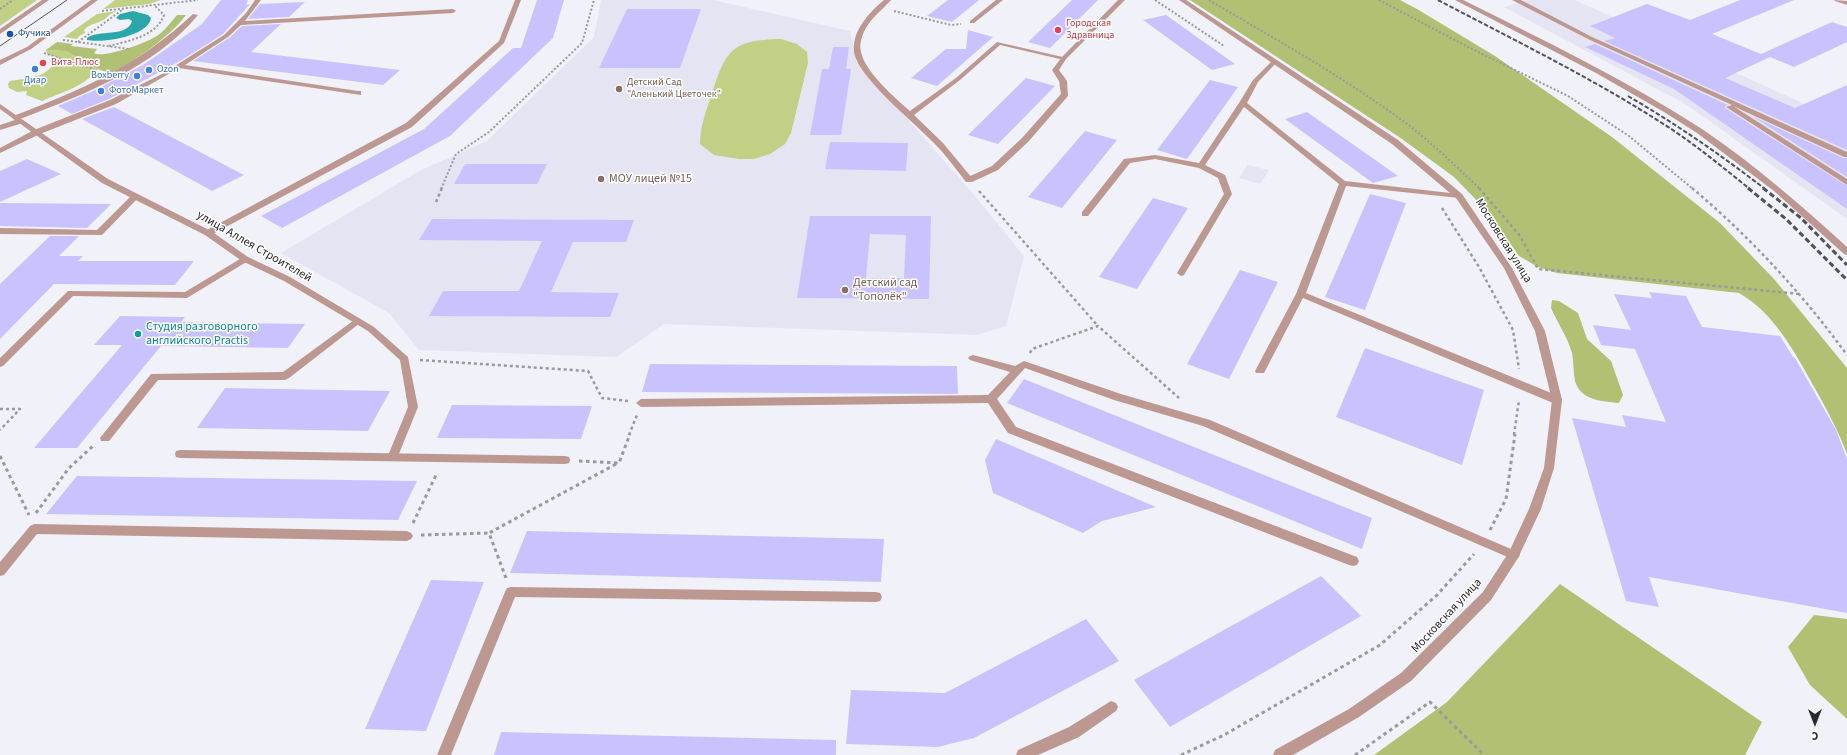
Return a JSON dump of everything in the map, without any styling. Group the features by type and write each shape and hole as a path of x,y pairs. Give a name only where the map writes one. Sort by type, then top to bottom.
{"street":[{"path":"0,32 46,0"},
{"path":"0,63 29,48 95,0"},
{"path":"0,151 37,132 113,102 178,66 226,36 248,14 258,0"},
{"path":"208,232 409,125 502,42 518,0"},
{"path":"888,0 870,17 859,36 857,52 862,64 872,77 937,141 969,180 995,168 1025,140 1065,94 1063,81 1055,70 1064,58 1122,0"},
{"path":"972,22 1000,0"},
{"name":"Московская улица","path":"1182,0 1395,142 1459,196 1508,268 1540,331 1557,400 1549,468 1535,509 1514,555 1486,596 1406,677 1354,713 1280,755"},
{"path":"1458,0 1554,47 1674,116 1731,153 1789,199 1847,252"},
{"path":"1519,0 1590,38 1846,153"},
{"path":"1836,0 1847,3"},
{"path":"239,22 453,11"},
{"path":"0,128 113,76 152,52 179,31 195,15"},
{"path":"910,115 958,79 999,43 1064,58"},
{"path":"1201,166 1243,104 1255,81 1274,62"},
{"path":"178,66 358,93"},
{"path":"1701,88 1847,184"},
{"path":"1243,104 1343,183 1459,196"},
{"name":"улица Аллея Строителей","path":"0,106 105,181 208,232 245,259 287,279 371,329 405,359"},
{"path":"1085,214 1128,161 1155,157 1201,166 1222,177 1228,194 1181,273"},
{"path":"1260,371 1301,294 1343,183"},
{"path":"0,231 99,232 135,196"},
{"path":"0,364 71,293 187,295 245,259"},
{"path":"1301,294 1557,400"},
{"path":"105,438 155,376 285,376 357,321"},
{"path":"973,358 1021,367 1206,423 1514,555"},
{"path":"392,458 412,407 405,359"},
{"path":"641,403 990,400 1021,367"},
{"path":"990,400 1012,430 1353,560"},
{"path":"180,454 564,460"},
{"path":"0,571 34,529 407,536"},
{"path":"444,755 511,592 876,597"},
{"path":"1023,755 1074,732 1111,707"}],"path":[{"path":"0,9 13,0"},
{"path":"115,10 198,0"},
{"path":"436,202 456,154 489,132 582,42 594,0"},
{"path":"1154,0 1225,47"},
{"path":"1379,0 1470,48 1568,96 1629,136 1726,217 1778,269 1824,323 1847,355"},
{"path":"108,46 136,38 158,26 162,22 164,15 155,6"},
{"path":"880,7 951,25 972,22"},
{"path":"77,42 123,9"},
{"path":"62,40 152,52"},
{"path":"39,51 113,76"},
{"path":"969,180 1098,326 1183,402"},
{"path":"1182,755 1224,735 1380,646 1437,595 1484,542 1506,499 1521,385 1513,330 1479,267 1433,193"},
{"path":"1538,269 1800,294"},
{"path":"1021,367 1032,349 1098,326"},
{"path":"405,359 588,371 602,398 641,403 619,463 489,533 407,536 444,458"},
{"path":"0,409 20,410 0,430"},
{"path":"0,456 31,519 83,453"},
{"path":"564,460 619,463"},
{"path":"489,533 511,592"},
{"path":"1355,755 1430,702 1484,755"}],"shaded area":[{"path":"601,0 713,0 850,31 857,62 970,190 1024,256 1006,326 977,335 664,324 616,357 419,350 389,313 281,253 421,170 487,141 594,37"},
{"path":"1527,0 1575,0 1820,111 1847,104 1847,219 1687,105 1504,7"},
{"path":"1247,165 1269,170 1260,184 1239,178"}],"green space":[{"path":"0,0 37,0 0,26"},
{"path":"115,0 161,0 149,4 103,9"},
{"path":"1190,0 1400,0 1495,56 1612,137 1720,223 1774,279 1847,368 1847,454 1840,436 1827,411 1790,346 1773,322 1751,301 1739,293 1557,273 1538,267 1519,256 1488,212 1454,177 1402,139"},
{"path":"116,11 102,21 86,28 84,30 85,33 77,39 64,37 97,14"},
{"path":"177,15 186,15 171,32 161,40 111,74 98,69 66,51 46,50 57,42 73,44 71,46 97,49 94,53 99,54 114,52 143,43 155,37 164,30"},
{"path":"781,39 797,44 807,52 808,63 791,133 785,144 770,154 754,159 739,159 714,155 700,144 701,132 705,114 716,81 726,58 732,51 751,42"},
{"path":"46,50 66,51 98,69 87,80 80,84 42,101 26,95 27,91 17,92 9,88 8,84 10,81 31,78 49,70 56,58 47,54"},
{"path":"1552,300 1559,301 1578,313 1587,339 1611,361 1623,395 1619,403 1593,399 1582,393 1578,388 1574,378 1572,353 1551,308"},
{"path":"1560,584 1762,722 1745,755 1374,755 1447,702"},
{"path":"1814,615 1847,619 1847,719 1810,685 1788,647"}],"water":[{"path":"133,11 148,15 151,18 148,25 142,30 124,37 113,39 94,41 87,40 87,38 92,35 125,30 132,21 129,19 120,20 116,18 120,14"}],"building":[{"path":"221,0 248,0 246,5 250,4 223,34 182,60 109,99 72,114 58,106 93,91 143,65 202,24"},
{"path":"537,0 564,0 553,38 450,136 282,228 261,216 424,129 513,48 521,48"},
{"path":"948,0 979,0 952,22 927,16"},
{"path":"1072,0 1098,0 1050,48 1028,42"},
{"path":"1740,0 1794,0 1712,34 1761,54 1832,22 1847,27 1847,42 1794,67 1770,57 1725,78 1795,108 1847,85 1847,150 1604,41 1615,38 1590,26 1647,4 1690,20"},
{"path":"305,2 289,17 248,19 260,4"},
{"path":"627,9 701,9 680,68 599,68"},
{"path":"1166,15 1235,64 1212,70 1143,20"},
{"path":"281,24 251,52 400,70 383,85 193,61 229,38 242,26"},
{"path":"968,30 993,37 937,86 911,78 946,49 966,49"},
{"path":"1595,44 1728,105 1725,106 1725,108 1847,186 1847,209 1674,89 1585,47"},
{"path":"833,47 849,47 846,69 851,69 841,135 810,135 822,69 829,69"},
{"path":"1026,78 1055,86 998,144 968,135"},
{"path":"1210,80 1238,87 1187,159 1157,150"},
{"path":"114,107 244,175 212,191 82,119"},
{"path":"1307,112 1398,176 1373,183 1285,119"},
{"path":"1752,116 1843,158 1847,158 1847,177"},
{"path":"1085,131 1117,140 1062,208 1028,197"},
{"path":"830,142 908,143 906,171 825,169"},
{"path":"27,159 61,174 0,202 0,171"},
{"path":"465,164 547,164 537,184 454,184"},
{"path":"1370,194 1406,203 1365,310 1325,297"},
{"path":"1153,198 1188,208 1137,289 1099,277"},
{"path":"0,203 111,204 87,228 0,226"},
{"path":"810,216 931,216 929,299 797,298","holes":["870,234 906,235 904,278 866,278"]},
{"path":"432,219 634,220 626,242 573,242 551,292 619,293 610,317 429,316 443,291 519,291 542,241 419,240"},
{"path":"50,236 79,236 59,256 83,256 78,261 194,261 175,285 54,284 0,339 0,284"},
{"path":"1240,270 1278,282 1229,379 1187,364"},
{"path":"1649,292 1686,296 1702,327 1780,336 1795,358 1836,430 1847,459 1847,613 1649,577 1659,607 1626,601 1572,418 1626,427 1622,415 1666,422 1635,349 1601,345 1593,325 1631,330 1614,294 1652,298"},
{"path":"120,316 185,317 181,322 305,324 288,348 161,346 77,448 34,448 122,345 94,345"},
{"path":"1365,348 1484,390 1462,465 1336,417"},
{"path":"650,364 957,366 958,394 642,392"},
{"path":"1024,379 1372,518 1362,549 1007,403"},
{"path":"225,388 390,391 368,431 197,428"},
{"path":"452,405 592,406 581,439 437,438"},
{"path":"996,439 1156,507 1102,521 1083,533 993,493 985,460"},
{"path":"77,476 417,481 398,520 46,514"},
{"path":"527,531 884,539 881,582 510,573"},
{"path":"1321,576 1361,616 1170,727 1134,680"},
{"path":"431,580 484,582 426,731 365,729"},
{"path":"1086,619 1119,661 974,738 938,747 846,744 851,690 945,693"},
{"path":"501,732 836,740 836,755 494,755"}],"tram line":[{"path":"0,46 67,0"}],"railway":[{"path":"1438,0 1609,91 1687,140 1750,189"},
{"path":"1628,96 1698,140 1765,189"},
{"path":"1748,188 1786,219 1847,280"},
{"path":"1763,188 1801,218 1847,265"}],"place":[{"name":"Городская Здравница","path":"1058,30"},
{"name":"Фучика","path":"10,34"},
{"name":"Вита-Плюс","path":"43,63"},
{"name":"Диар","path":"35,69"},
{"name":"Ozon","path":"149,70"},
{"name":"Boxberry","path":"137,76"},
{"name":"Детский Сад \"Аленький Цветочек\"","path":"619,89"},
{"name":"ФотоМаркет","path":"101,91"},
{"name":"МОУ лицей №15","path":"601,179"},
{"name":"Детский сад \"Тополёк\"","path":"845,290"},
{"name":"Студия разговорного английского Practis","path":"138,334"}]}
